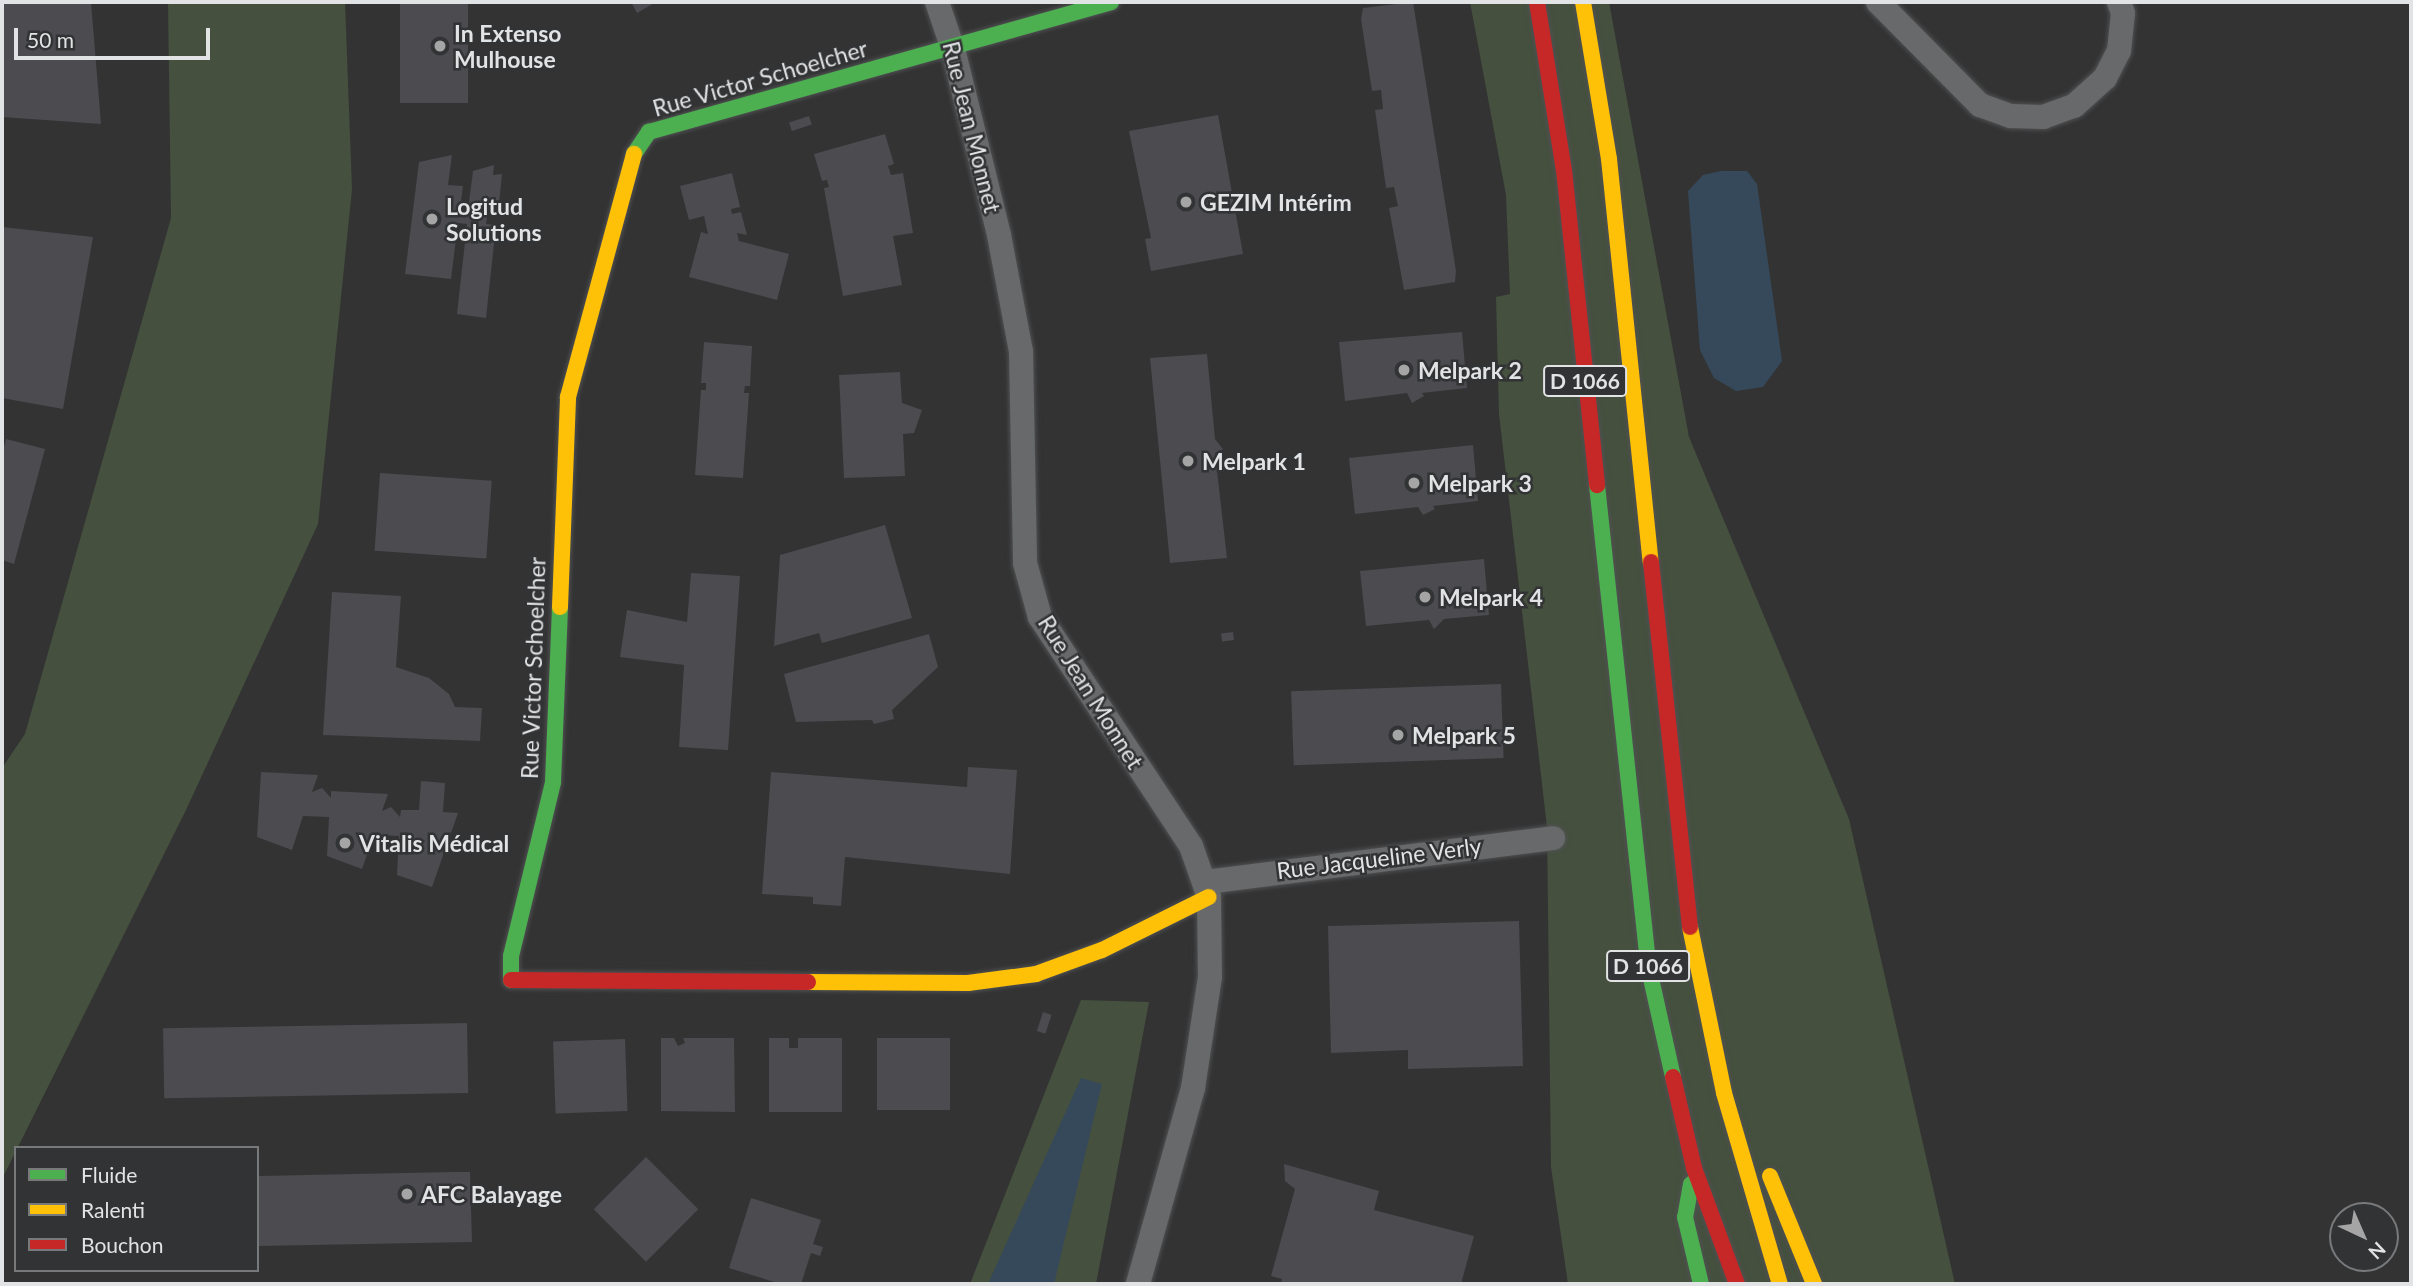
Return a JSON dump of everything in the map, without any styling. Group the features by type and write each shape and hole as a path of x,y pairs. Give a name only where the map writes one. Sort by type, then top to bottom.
{"main road":[{"path":"953,50 1111,2"},
{"name":"D 1066","path":"1536,2 1564,170 1648,965 1693,1168 1737,1284"},
{"name":"D 1066","path":"1583,2 1613,186 1690,928 1724,1093 1780,1284"},
{"name":"Rue Victor Schoelcher","path":"953,50 649,132 629,162 568,397 553,782 511,956 509,980 968,983 1036,974 1102,950 1207,889"},
{"path":"1690,928 1713,950 1716,963"},
{"path":"1762,1154 1814,1284"},
{"path":"1693,1168 1685,1217 1701,1284"}],"street":[{"name":"Rue Jean Monnet","path":"937,2 953,50 999,235 1021,351 1025,563 1040,617 1191,846 1207,889 1210,977 1193,1088 1138,1284"},
{"path":"1878,2 1980,105 2011,116 2043,117 2074,106 2105,78 2119,51 2123,13 2119,2"},
{"name":"Rue Jacqueline Verly","path":"1207,889 1553,838"}],"green space":[{"path":"168,2 345,2 352,189 318,524 186,810 18,1146 14,1146 14,1155 2,1179 2,768 25,734 171,218"},
{"path":"1470,2 1609,2 1689,437 1849,819 1955,1284 1568,1284 1551,1167 1547,827 1499,414 1496,297 1510,294 1506,195"},
{"path":"1081,1000 1149,1002 1096,1284 970,1284"}],"water":[{"path":"1721,171 1747,171 1757,184 1782,361 1763,387 1736,391 1714,378 1700,350 1688,191 1703,175"},
{"path":"1081,1078 1102,1084 1054,1284 988,1284"}],"building":[{"path":"2,2 91,2 101,124 2,117"},
{"path":"400,2 468,2 468,103 400,103"},
{"path":"631,2 656,2 637,13"},
{"path":"1413,2 1456,271 1455,282 1404,290 1389,208 1398,206 1394,187 1386,188 1375,110 1383,109 1381,90 1372,91 1361,19 1363,8"},
{"path":"1218,115 1243,254 1151,271 1145,239 1151,238 1129,131"},
{"path":"809,116 812,125 792,131 789,122"},
{"path":"885,134 894,164 888,166 891,175 903,173 913,233 893,236 902,285 843,296 824,188 829,187 827,180 822,181 814,154"},
{"path":"452,155 448,185 463,186 460,209 468,210 473,171 494,165 493,175 502,174 498,214 488,213 486,224 496,225 486,318 457,314 467,224 458,223 451,279 405,274 419,162"},
{"path":"732,173 740,207 731,209 732,214 741,212 747,235 737,233 739,241 789,254 777,300 689,277 701,232 708,234 704,216 689,220 680,186"},
{"path":"2,227 93,237 63,409 2,398"},
{"name":"Melpark 2","path":"1462,332 1467,388 1422,393 1424,396 1412,403 1407,393 1345,401 1339,342"},
{"path":"704,342 752,346 750,386 745,386 744,393 749,393 743,478 695,475 701,390 706,390 706,383 701,383"},
{"name":"Melpark 1","path":"1207,354 1215,439 1223,449 1215,453 1227,558 1170,563 1150,358"},
{"path":"900,372 902,403 922,410 914,433 903,434 905,476 844,478 839,375"},
{"path":"6,439 45,449 14,564 2,560 2,454"},
{"name":"Melpark 3","path":"1473,445 1478,501 1433,506 1435,509 1423,515 1418,507 1355,514 1349,458"},
{"path":"380,473 492,481 486,559 375,551"},
{"path":"885,525 912,618 822,643 819,633 774,646 780,555"},
{"name":"Melpark 4","path":"1484,559 1489,615 1444,619 1434,629 1429,620 1366,626 1360,571"},
{"path":"691,573 740,576 728,750 679,747 684,665 620,657 627,610 687,622"},
{"path":"332,592 401,596 396,667 429,678 449,694 455,707 482,708 480,741 323,735"},
{"path":"1233,632 1234,640 1222,641 1221,633"},
{"path":"929,634 938,667 892,710 894,719 874,724 872,720 796,722 784,674"},
{"name":"Melpark 5","path":"1501,684 1504,758 1294,765 1291,691"},
{"path":"968,767 1017,770 1010,874 845,857 841,906 813,904 813,897 762,894 771,772 967,787"},
{"path":"261,772 318,775 312,792 322,788 331,798 331,791 388,794 382,811 391,807 400,817 401,810 419,810 421,781 445,783 443,812 458,813 432,887 397,875 399,836 374,835 362,869 327,856 329,817 303,816 292,850 257,837"},
{"path":"1519,921 1523,1066 1408,1069 1408,1050 1331,1053 1328,926"},
{"path":"1043,1012 1052,1015 1045,1034 1037,1031"},
{"path":"467,1023 468,1093 164,1098 163,1028"},
{"path":"661,1038 674,1038 678,1046 685,1043 683,1038 734,1038 735,1112 661,1111"},
{"path":"769,1038 789,1038 789,1048 798,1048 798,1038 842,1038 842,1112 769,1112"},
{"path":"877,1038 950,1038 950,1110 877,1110"},
{"path":"625,1039 628,1111 556,1113 553,1042"},
{"path":"646,1157 698,1209 646,1262 594,1209"},
{"path":"1284,1164 1379,1191 1374,1210 1474,1236 1461,1284 1281,1284 1282,1279 1271,1276 1295,1189 1285,1181"},
{"path":"470,1172 472,1242 259,1246 259,1176"},
{"path":"751,1198 821,1220 813,1244 823,1247 820,1256 811,1253 801,1284 781,1284 729,1268"}],"traffic: fast":[{"path":"634,154 649,132 1111,2"},
{"path":"1597,485 1648,965 1673,1077"},
{"path":"511,980 511,956 553,782 560,607"},
{"path":"1691,1184 1685,1217 1701,1284"}],"traffic: slow":[{"path":"1583,2 1609,159 1651,562"},
{"path":"560,607 568,397 634,154"},
{"path":"808,982 968,983 1036,974 1102,950 1209,897"},
{"path":"1690,927 1724,1093 1780,1284"},
{"path":"1770,1176 1814,1284"}],"traffic: jam":[{"path":"1537,2 1564,170 1597,485"},
{"path":"1651,562 1690,927"},
{"path":"511,980 808,982"},
{"path":"1673,1077 1694,1168 1737,1284"}],"place":[{"name":"In Extenso Mulhouse","path":"440,46"},
{"name":"GEZIM Intérim","path":"1186,202"},
{"name":"Logitud Solutions","path":"432,219"},
{"name":"Melpark 2","path":"1404,370"},
{"name":"Melpark 1","path":"1188,461"},
{"name":"Melpark 3","path":"1414,483"},
{"name":"Melpark 4","path":"1425,597"},
{"name":"Melpark 5","path":"1398,735"},
{"name":"Vitalis Médical","path":"345,843"},
{"name":"AFC Balayage","path":"407,1194"}]}
